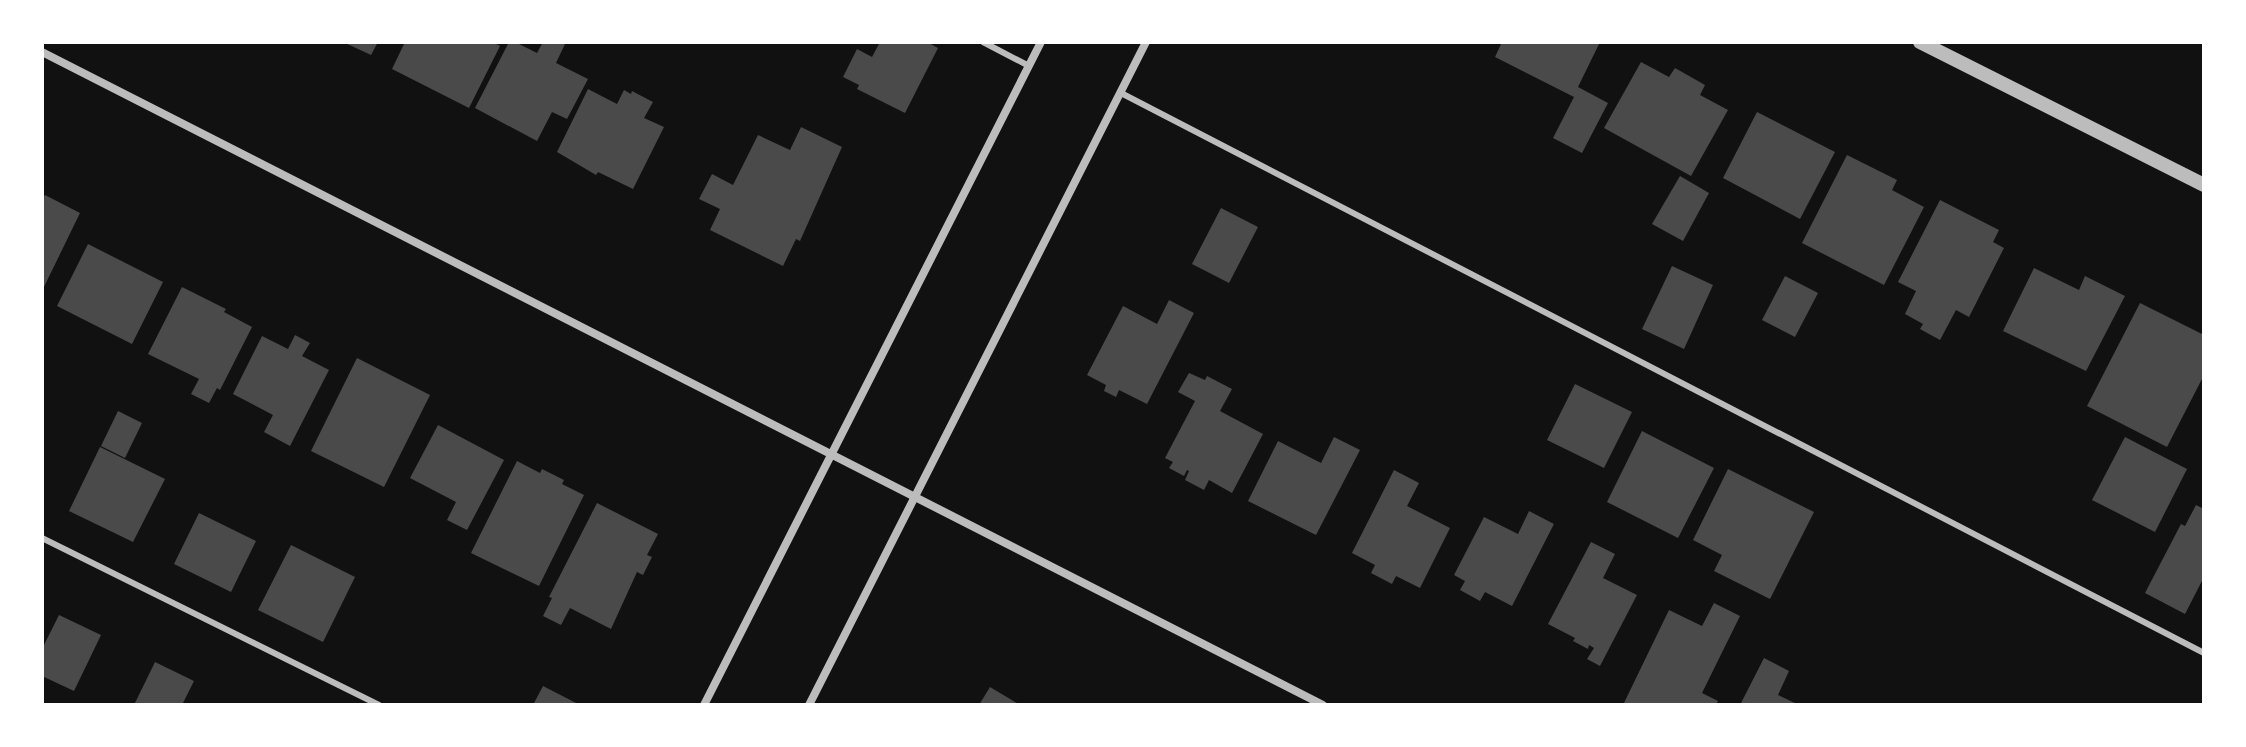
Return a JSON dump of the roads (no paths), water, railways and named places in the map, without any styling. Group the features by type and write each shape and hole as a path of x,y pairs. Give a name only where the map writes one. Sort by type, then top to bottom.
{"street":[{"path":"704,705 1041,42"},
{"path":"809,705 1146,42"},
{"path":"1920,42 2204,185"},
{"path":"42,52 1323,705"}],"lane":[{"path":"983,42 1029,66"},
{"path":"1121,93 2204,653"},
{"path":"42,538 379,705"}]}
